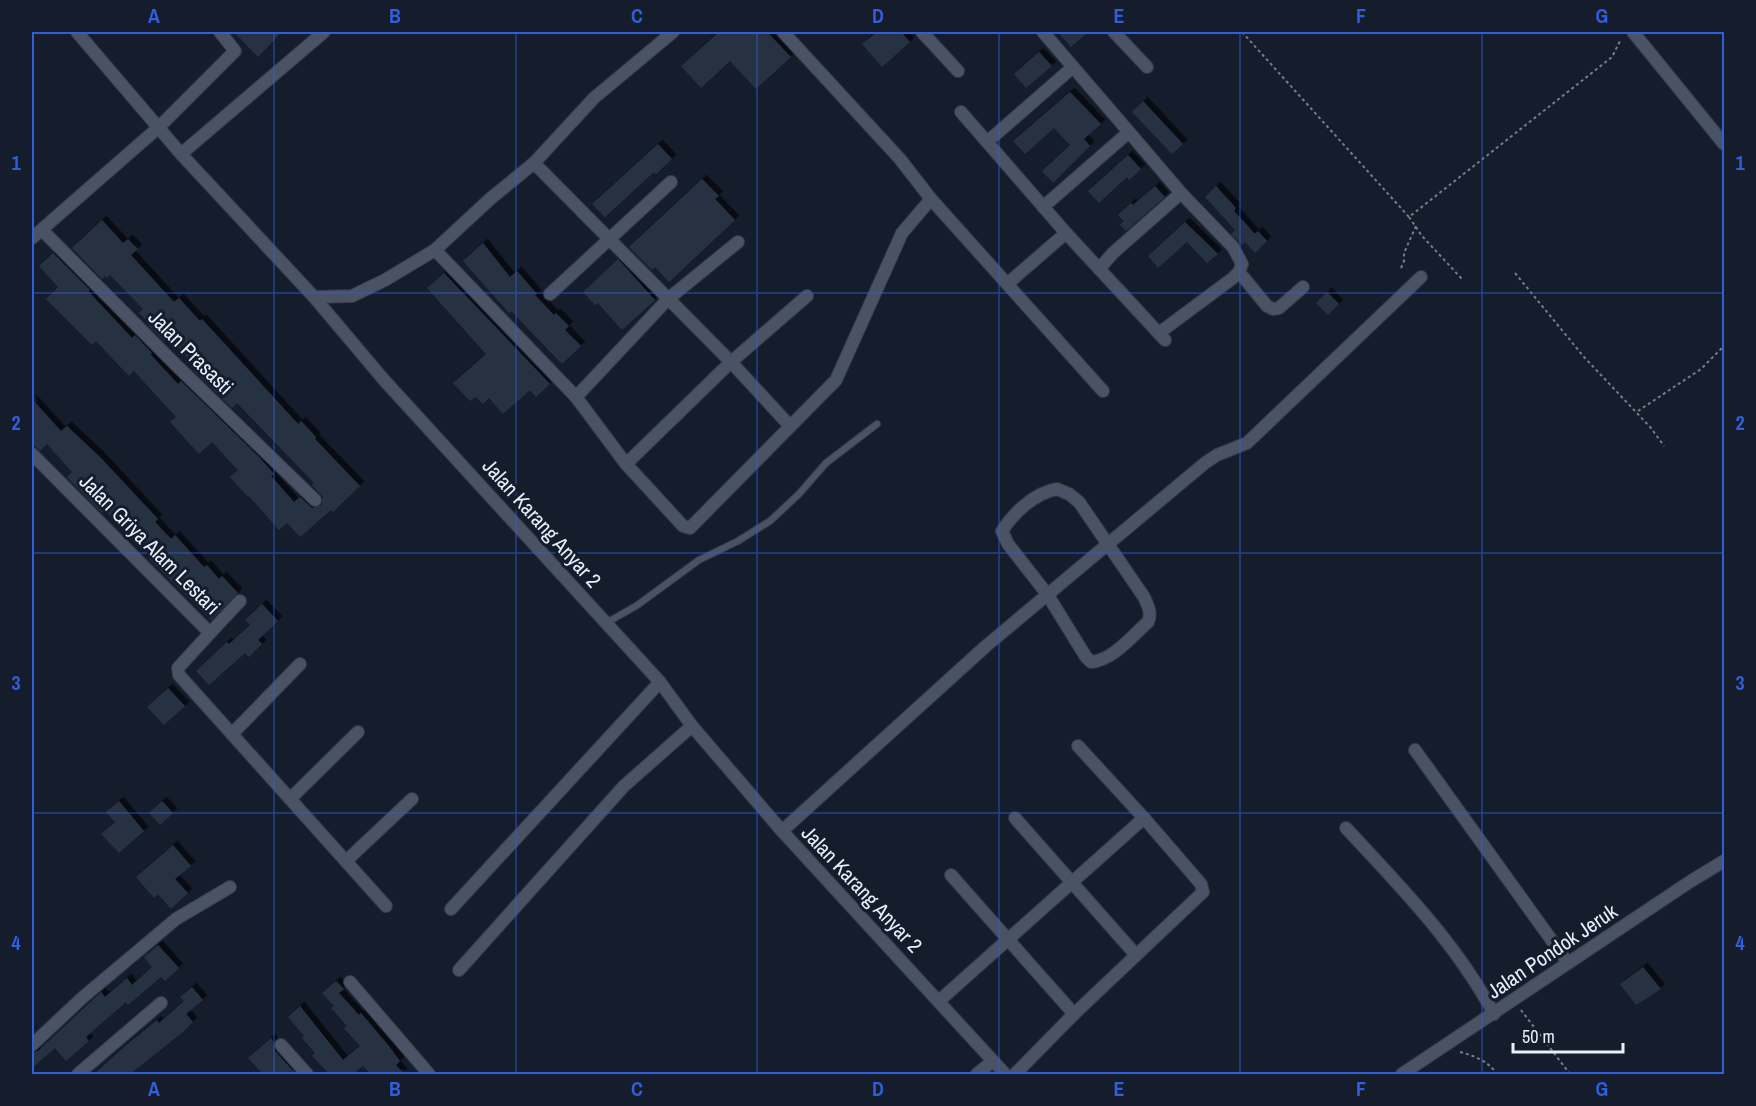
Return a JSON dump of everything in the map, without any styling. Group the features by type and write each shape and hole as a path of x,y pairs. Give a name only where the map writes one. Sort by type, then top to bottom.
{"street":[{"path":"77,32 159,127"},
{"path":"32,238 159,127 235,51 220,32"},
{"path":"181,153 324,32"},
{"path":"315,297 352,296 385,280 435,250 490,199 534,163 594,98 673,32"},
{"path":"783,32 900,159 931,199 1103,391"},
{"path":"922,32 958,71"},
{"path":"962,112 1066,233 1162,336 1239,272 1242,264 1233,247 1181,193 1042,32"},
{"path":"1114,32 1147,67"},
{"path":"1633,32 1725,144"},
{"path":"987,142 1073,67"},
{"name":"Jalan Karang Anyar 2","path":"159,127 315,297 384,380 660,682 692,726 782,831 1005,1074"},
{"path":"1043,207 1129,132"},
{"path":"534,163 731,362 790,426"},
{"path":"550,294 671,182"},
{"path":"1099,269 1113,253 1181,193"},
{"path":"435,250 576,397 626,464 682,526 690,528 836,380 902,233 931,199"},
{"name":"Jalan Prasasti","path":"42,230 315,500"},
{"path":"1007,284 1066,233"},
{"path":"576,397 668,298 738,242"},
{"path":"1239,272 1272,309 1279,308 1303,287"},
{"path":"782,831 986,646 1047,594 1205,463 1246,443 1421,277"},
{"path":"626,464 731,362 807,296"},
{"name":"Jalan Griya Alam Lestari","path":"32,454 210,633 240,601"},
{"path":"1049,490 1064,491 1076,498 1108,544 1144,597 1150,616 1148,622 1109,657 1091,662 1047,594 1008,544 1002,531 1020,509 1049,490"},
{"path":"210,633 177,668 177,671 386,906"},
{"path":"232,734 300,664"},
{"path":"451,909 660,682"},
{"path":"459,970 624,786 692,726"},
{"path":"290,800 358,732"},
{"path":"1015,1074 1074,1014 1203,892 1201,884 1078,746"},
{"path":"1415,750 1568,963"},
{"path":"346,861 412,800"},
{"path":"1015,818 1136,955"},
{"path":"939,1001 1144,818"},
{"path":"1346,828 1413,900 1477,982 1494,1014"},
{"name":"Jalan Pondok Jeruk","path":"1402,1074 1725,861"},
{"path":"951,875 1074,1014"},
{"path":"32,1046 82,998 176,919 230,887"},
{"path":"350,982 429,1074"},
{"path":"78,1074 161,1003"},
{"path":"281,1045 307,1074"},
{"path":"977,1074 993,1061"}],"lane":[{"path":"606,623 636,606 699,560 738,541 770,521 826,464 877,424"}],"path":[{"path":"1242,32 1462,279"},
{"path":"1409,218 1612,57 1625,32"},
{"path":"1401,268 1404,253 1416,226"},
{"path":"1515,273 1584,357 1637,412 1664,446"},
{"path":"1637,412 1701,369 1725,346"},
{"path":"1513,1000 1570,1074"},
{"path":"1443,1048 1477,1056 1493,1067 1497,1074"}],"building":[{"path":"234,32 282,32 258,57"},
{"path":"719,32 767,32 791,57 756,89 730,61 701,88 681,66"},
{"path":"877,32 901,32 910,42 882,67 862,44"},
{"path":"1058,32 1088,32 1071,47"},
{"path":"1039,52 1052,66 1026,88 1014,74"},
{"path":"1070,92 1101,124 1084,139 1090,146 1053,183 1042,171 1070,145 1054,128 1025,154 1013,141"},
{"path":"1143,101 1183,144 1172,154 1132,112"},
{"path":"658,144 672,159 656,174 654,172 605,217 592,204"},
{"path":"1128,155 1141,169 1129,180 1127,177 1099,203 1088,191"},
{"path":"702,179 719,196 715,199 735,220 669,282 655,267 652,270 629,247"},
{"path":"1155,186 1165,197 1126,231 1120,225 1124,221 1118,215"},
{"path":"1216,186 1255,234 1258,231 1267,241 1255,253 1245,242 1242,245 1231,234 1235,230 1205,197"},
{"path":"102,220 123,243 128,239 138,249 131,255 174,302 179,298 200,321 202,319 298,424 301,421 360,486 333,512 331,510 300,537 287,523 279,530 230,477 238,470 212,442 199,454 170,422 176,417 134,371 129,376 96,341 92,345 46,299 58,287 39,266 53,253 90,290 88,291 132,338 135,335 178,384 181,381 259,457 274,474 271,476 294,502 300,497 312,508 321,505 323,497 312,485 314,483 237,403 232,408 193,370 196,367 168,337 164,341 147,324 149,323 139,313 143,309 110,275 102,279 72,248"},
{"path":"1185,222 1218,254 1207,263 1187,242 1158,268 1148,256"},
{"path":"483,243 510,277 517,271 537,294 535,295 554,315 556,313 569,326 565,330 581,346 562,364 511,311 509,313 463,261"},
{"path":"618,259 655,300 622,330 598,303 595,305 583,292"},
{"path":"444,273 550,384 536,397 530,390 503,414 489,398 483,404 476,397 470,401 453,383 486,354 427,288"},
{"path":"1327,292 1339,304 1328,315 1316,303"},
{"path":"32,399 61,431 67,426 100,457 158,519 155,522 171,539 175,535 204,567 207,565 219,579 222,576 238,593 211,620 149,559 154,554 139,537 134,541 105,510 102,513 67,477 72,472 47,444 40,451 32,443"},
{"path":"262,604 278,621 258,640 262,644 249,657 245,653 209,685 196,671 227,642 229,644 250,625 245,620"},
{"path":"168,688 185,706 164,725 147,707"},
{"path":"119,801 144,831 119,853 101,834 115,822 106,812"},
{"path":"162,801 173,813 160,825 149,813"},
{"path":"173,845 191,866 175,879 188,893 171,909 158,894 154,898 136,877"},
{"path":"158,945 179,968 165,981 161,977 128,1005 126,1002 86,1037 89,1041 66,1061 55,1048 32,1068 32,1053 38,1051 101,992 105,997 127,978 132,985 152,967 144,957"},
{"path":"1643,967 1661,989 1636,1005 1620,984"},
{"path":"336,981 344,989 339,993 359,1015 361,1013 388,1045 400,1061 396,1065 404,1074 371,1074 363,1066 353,1074 329,1074 312,1056 315,1053 288,1017 300,1006 343,1060 360,1046 344,1028 347,1026 331,1008 334,1006 322,993"},
{"path":"192,987 203,1000 186,1014 193,1022 183,1032 130,1074 94,1074 157,1020 159,1023 184,1001 180,997"},
{"path":"271,1038 275,1051 296,1074 263,1074 248,1058"}]}
